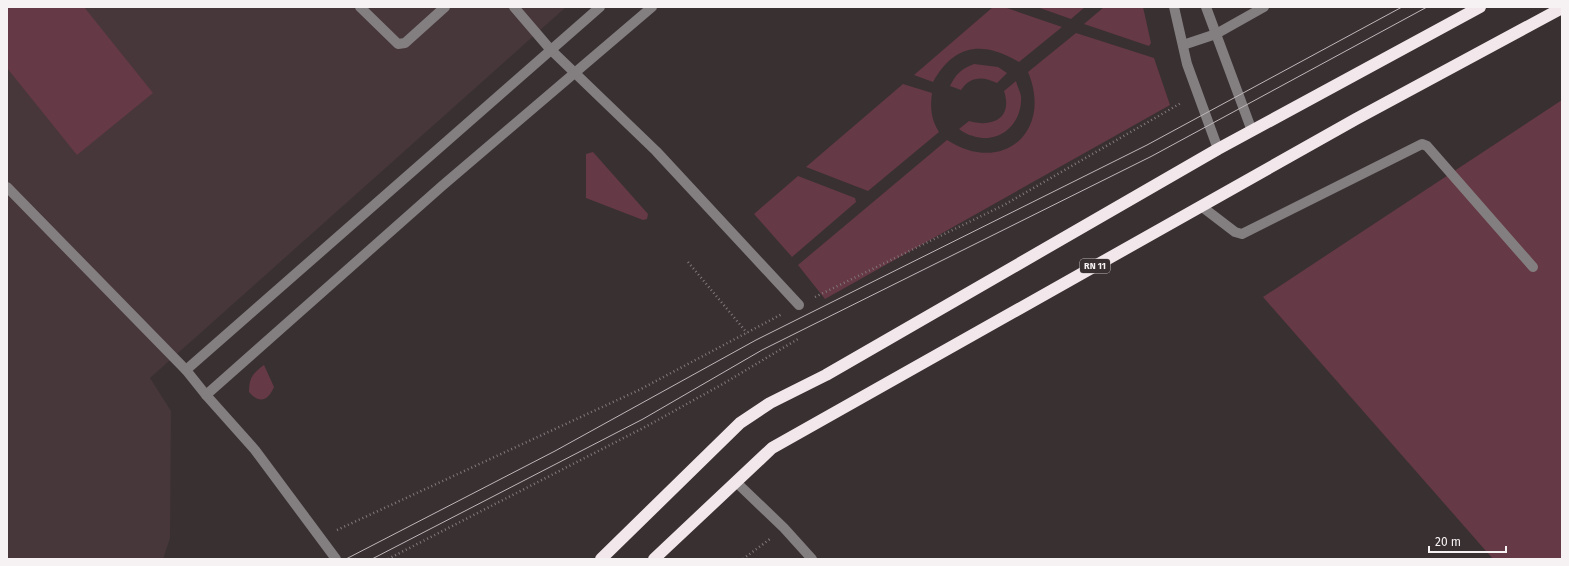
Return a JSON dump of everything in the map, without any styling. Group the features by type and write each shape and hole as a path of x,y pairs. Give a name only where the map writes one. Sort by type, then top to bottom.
{"highway":[{"path":"601,559 740,423 764,407 826,375 1218,149 1480,7"},
{"name":"RN 11","path":"654,559 772,448 1356,119 1562,8"}],"street":[{"path":"360,7 398,44 405,44 445,7"},
{"path":"514,7 550,50 656,152 798,306"},
{"path":"186,370 600,7"},
{"path":"206,395 442,186 652,7"},
{"path":"1174,7 1187,64 1218,149"},
{"path":"1206,7 1252,131"},
{"path":"1183,45 1216,34 1264,7"},
{"path":"1201,206 1235,232 1242,234 1422,144 1427,146 1532,267"},
{"path":"7,187 186,370 255,450 320,538 332,557"},
{"path":"736,482 784,528 812,559"}],"path":[{"path":"320,538 639,390 798,306 1004,205 1198,93"},
{"path":"688,262 747,333"},
{"path":"388,559 647,426 721,385 798,339"},
{"path":"743,559 784,528"}],"shaded area":[{"path":"7,7 566,7 150,378 171,411 170,538 163,559 7,559"},
{"path":"7,7 84,7 153,93 77,155 7,68"},
{"path":"993,7 1004,7 1062,27 1019,62 1006,55 993,51 982,49 971,50 960,53 951,59 933,82 914,75"},
{"path":"1037,7 1085,7 1071,19"},
{"path":"1104,7 1143,7 1151,43 1149,46 1084,24"},
{"path":"1076,33 1154,58 1170,105 825,299 798,265 947,140 968,150 987,153 1004,150 1018,142 1028,129 1034,113 1034,93 1028,72"},
{"path":"974,64 998,67 1007,73 997,83 982,78 968,82 961,90 950,86 959,72"},
{"path":"1016,81 1021,96 1021,106 1014,123 1008,130 992,137 983,138 969,135 959,129 969,121 986,123 999,119 1006,108 1004,91"},
{"path":"903,84 932,93 932,113 934,123 939,132 868,191 806,167"},
{"path":"1562,100 1562,559 1493,559 1263,297"},
{"path":"593,152 648,214 647,219 643,220 586,198 586,154"},
{"path":"798,176 855,198 856,202 792,257 754,214"},
{"path":"264,365 274,387 272,392 266,398 260,399 256,398 249,392 249,387 252,376"}],"tram line":[{"path":"346,559 555,451 756,340 1147,145 1402,7"},
{"path":"372,559 643,419 762,350 1152,156 1427,7"}]}
